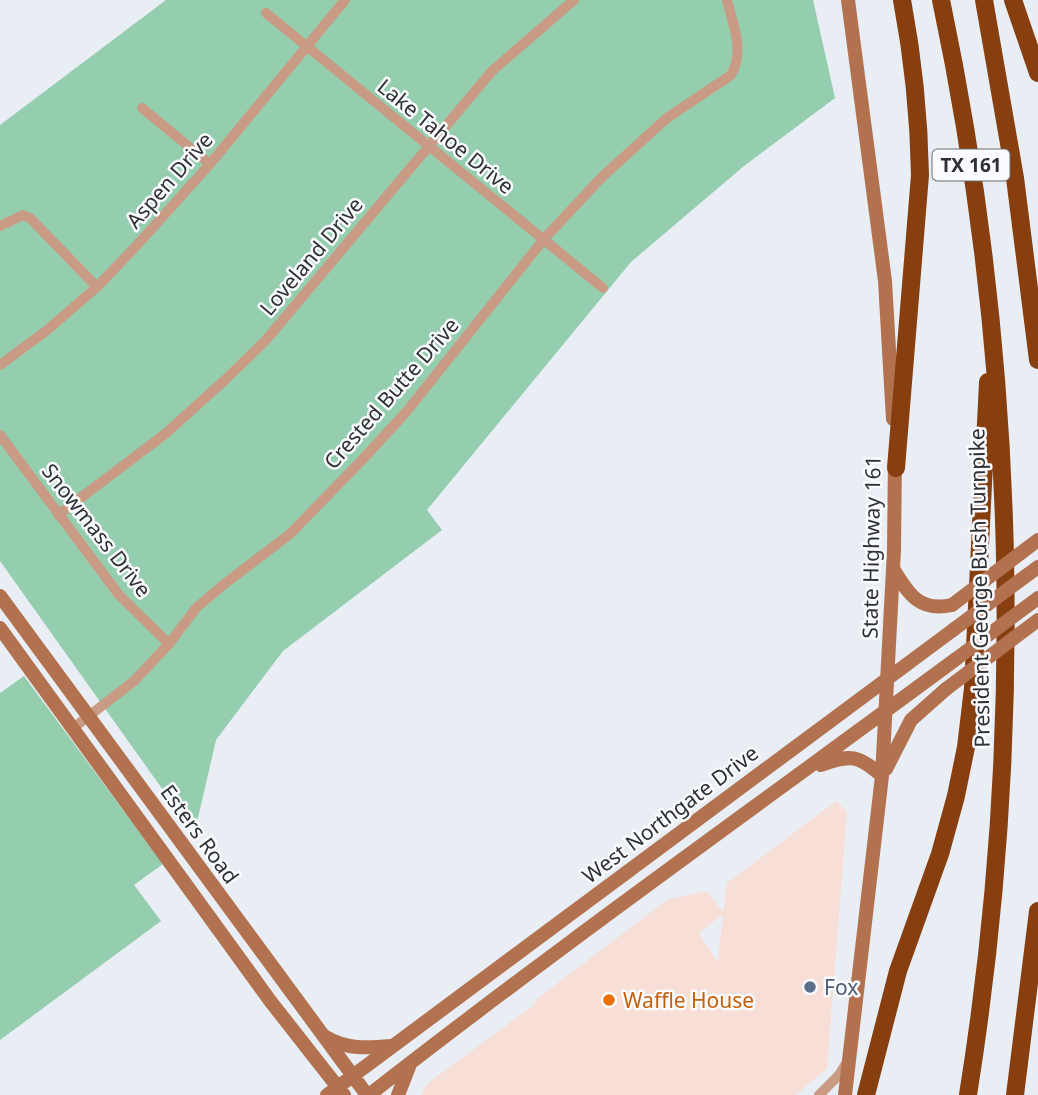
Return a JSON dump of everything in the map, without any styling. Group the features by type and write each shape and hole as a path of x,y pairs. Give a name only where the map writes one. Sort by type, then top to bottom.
{"highway":[{"path":"896,468 920,175 915,82 902,0"},
{"name":"President George Bush Turnpike","path":"941,0 973,175 999,410 1005,517 1005,727 987,960 968,1095"},
{"name":"TX 161","path":"984,0 1015,178 1038,360"},
{"path":"1013,0 1038,73"},
{"path":"866,1095 898,971 946,831 966,747 973,688 991,332"},
{"path":"1015,1095 1038,911"}],"main road":[{"name":"State Highway 161","path":"845,1095 882,776 896,468 885,281 848,0"},
{"path":"893,569 908,593 925,605 952,605 1038,540"},
{"name":"West Northgate Drive","path":"336,1092 352,1076 1038,567"},
{"name":"Esters Road","path":"0,596 368,1095"},
{"name":"West Northgate Drive","path":"368,1095 532,969 1038,598"},
{"path":"808,769 841,757 857,758 882,776 911,720 946,689 1038,620"},
{"name":"Esters Road","path":"0,628 336,1092"},
{"path":"519,952 532,969"},
{"path":"322,1035 331,1041 359,1049 394,1045"},
{"path":"398,1095 412,1062"}],"street":[{"name":"Aspen Drive","path":"0,365 46,331 97,287 209,164 345,0"},
{"name":"Loveland Drive","path":"58,516 165,434 266,340 492,71 574,0"},
{"name":"Crested Butte Drive","path":"72,729 134,681 169,644 197,608 290,534 363,459 407,411 544,239 602,177 667,118 731,75 737,64 739,51 727,0"},
{"name":"Lake Tahoe Drive","path":"266,13 603,288"},
{"path":"142,108 209,164"},
{"path":"0,226 23,215 30,218 97,287"},
{"name":"Snowmass Drive","path":"0,435 119,595 169,644"},
{"path":"819,1095 839,1075 851,1056"}],"shaded area":[{"path":"836,801 847,812 827,1069 795,1095 422,1095 432,1080 534,1005 538,998 667,900 707,891 723,912 727,883","holes":["723,914 718,960 699,933"]}],"green space":[{"path":"166,0 813,0 835,98 744,166 631,262 427,510 442,530 283,651 216,740 198,818 190,828 0,561 0,125"},
{"path":"24,676 163,864 134,885 161,921 0,1040 0,693"}],"place":[{"name":"Fox","path":"810,987"},
{"name":"Waffle House","path":"609,1000"}]}
